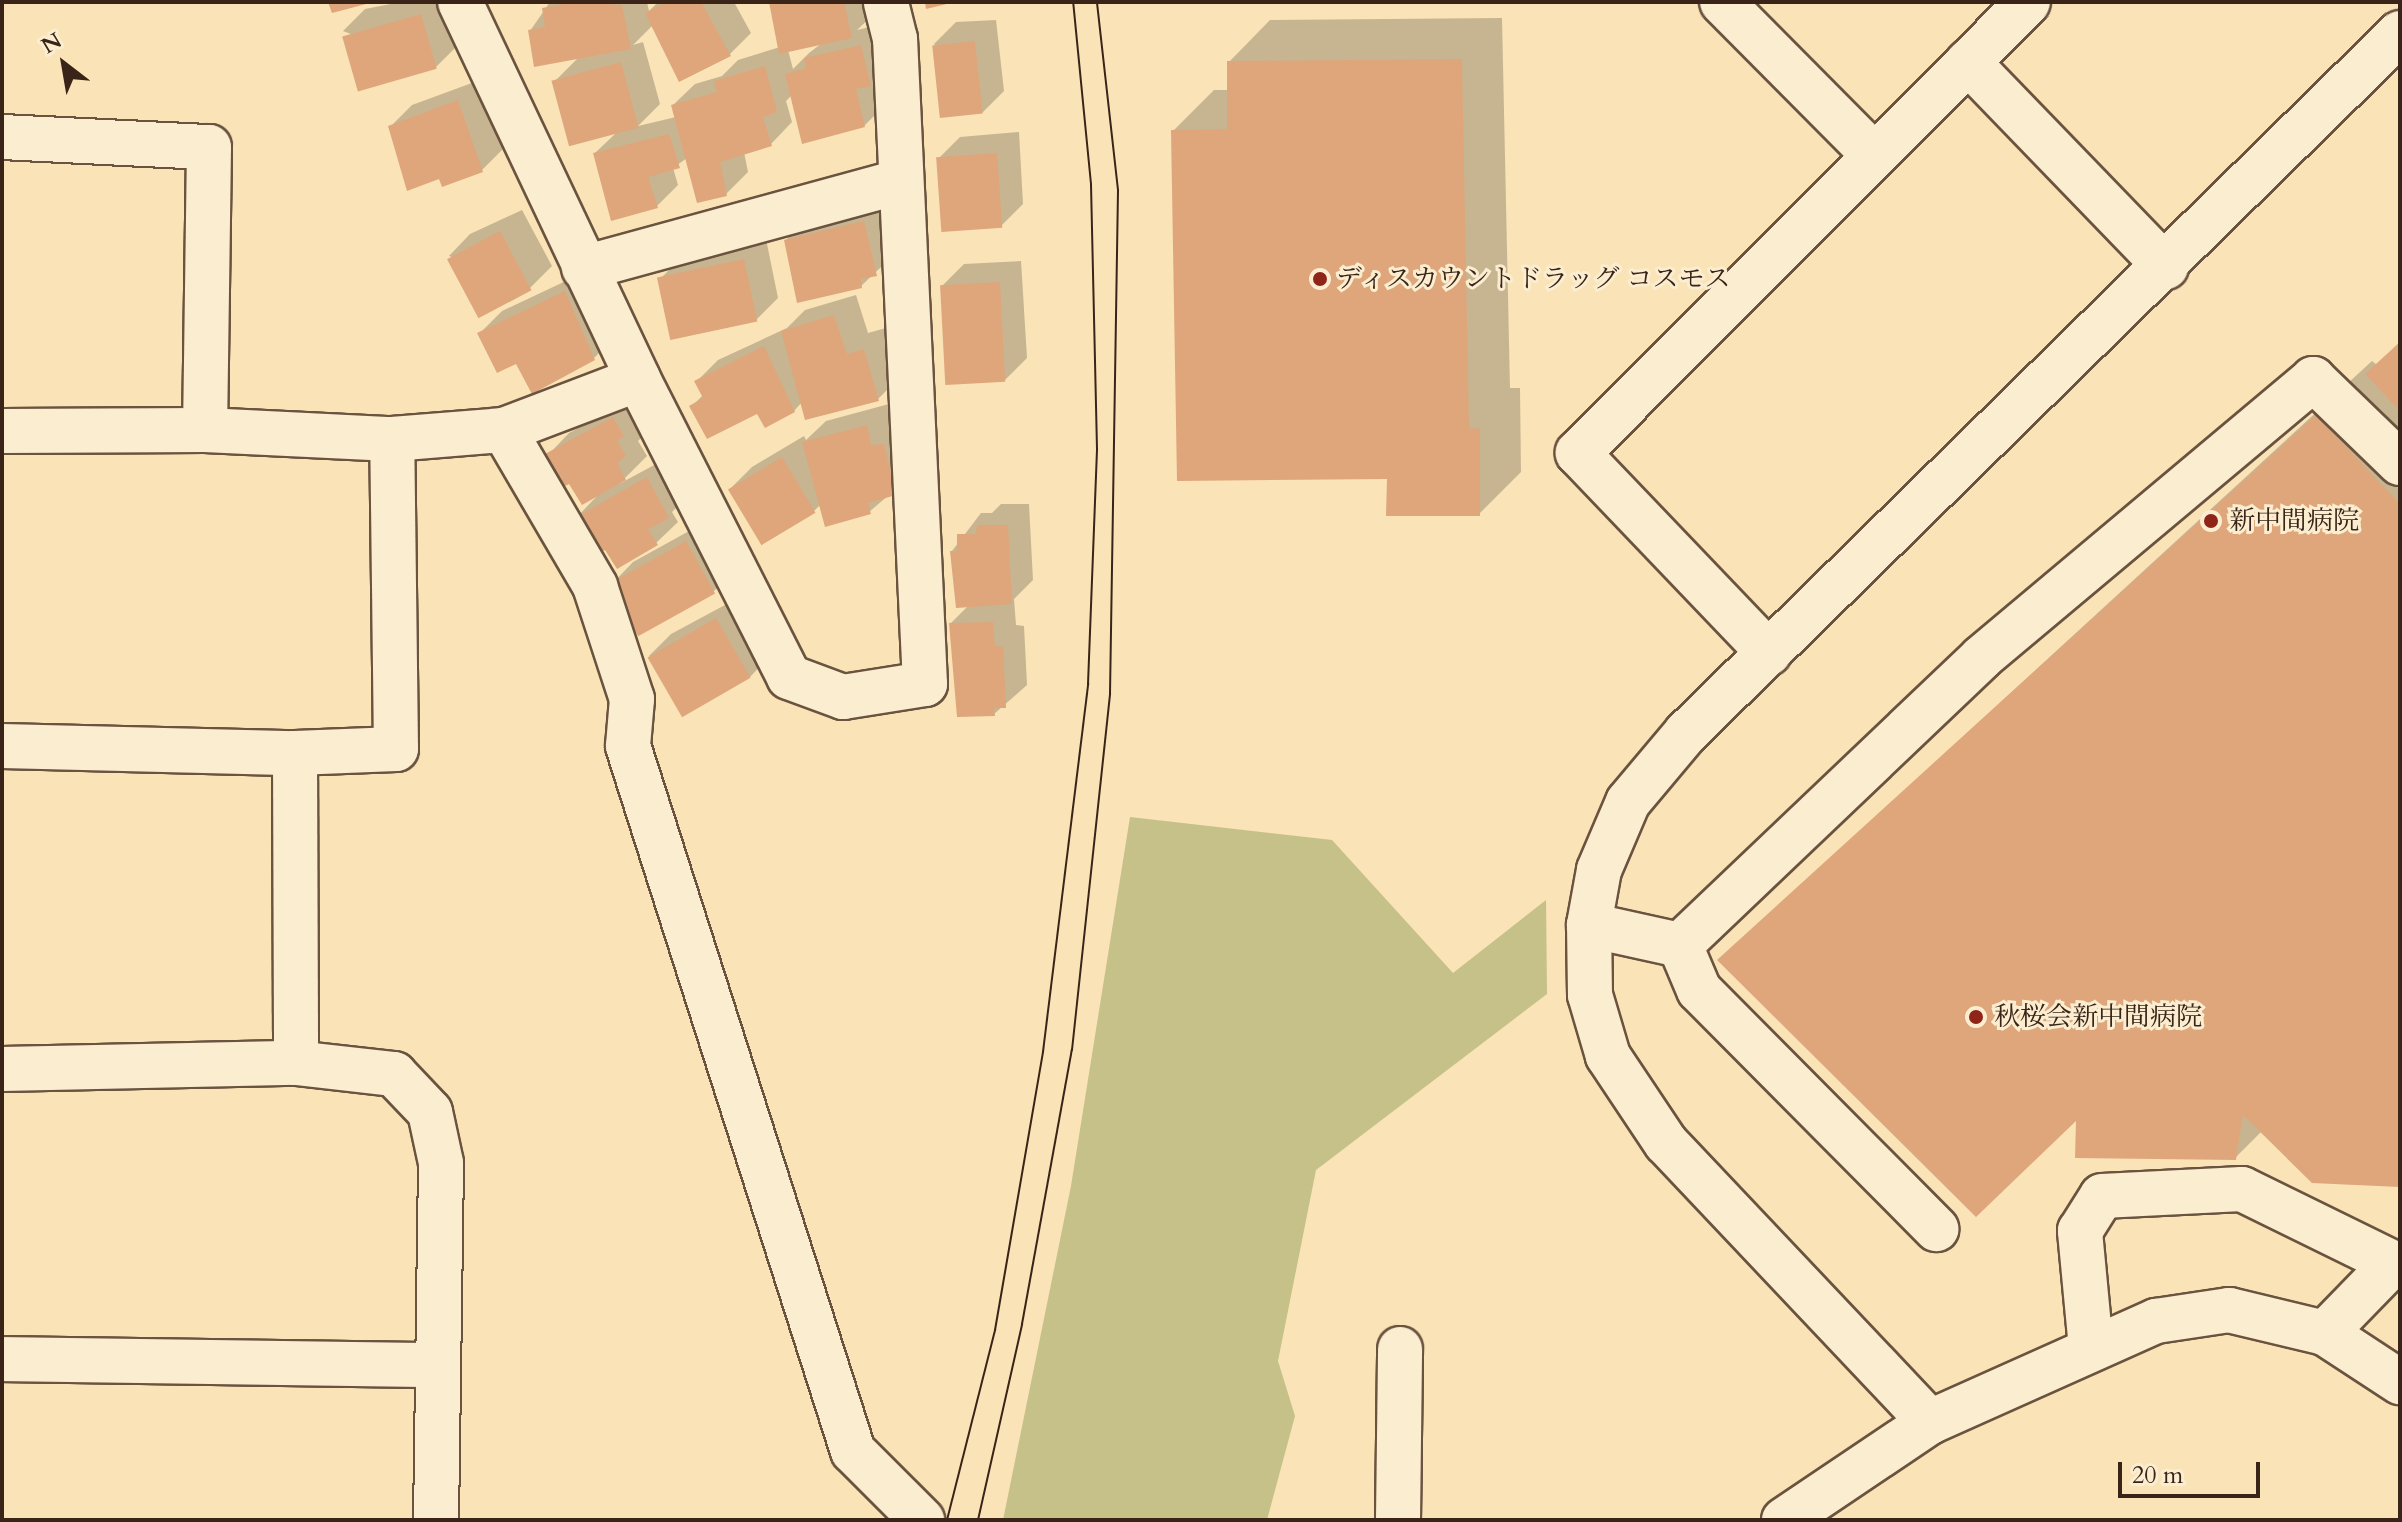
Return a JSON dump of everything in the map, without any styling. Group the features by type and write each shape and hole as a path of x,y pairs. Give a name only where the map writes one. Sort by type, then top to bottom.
{"street":[{"path":"460,2 638,379 789,677 843,697 925,684 899,182 895,39 886,2"},
{"path":"1722,2 1873,154"},
{"path":"1769,653 1578,453 2028,2"},
{"path":"1930,1422 1666,1143 1608,1056 1590,995 1589,925 1599,870 1628,802 1686,733 2166,267 2400,33"},
{"path":"1968,62 2166,267"},
{"path":"2,137 209,147 205,430"},
{"path":"584,268 899,182"},
{"path":"2,431 205,430 392,439 504,430 638,379"},
{"path":"1680,945 1981,658 2313,379 2400,463"},
{"path":"504,430 595,586 632,699 628,746 853,1451 922,1520"},
{"path":"2,746 295,753 396,749 392,439"},
{"path":"295,753 296,1063"},
{"path":"1589,925 1680,945"},
{"path":"1680,945 1699,990 1936,1229"},
{"path":"2,1069 296,1063 394,1074 430,1112 441,1163 436,1520"},
{"path":"2091,1348 2080,1231 2102,1196 2242,1189 2396,1262 2325,1333"},
{"path":"1784,1520 1930,1422 2156,1321 2229,1310 2325,1333 2400,1382"},
{"path":"1398,1520 1400,1349"},
{"path":"2,1359 437,1365"}],"shaded area":[{"path":"1130,817 1332,840 1453,973 1546,900 1547,994 1316,1170 1278,1361 1295,1416 1267,1520 1003,1520 1071,1186"}],"building":[{"path":"328,2 369,2 370,3 332,13"},
{"path":"575,2 622,5 631,49 534,67 528,30 545,27 542,8"},
{"path":"666,2 701,2 731,56 679,82 645,13"},
{"path":"769,2 844,2 852,38 779,54"},
{"path":"925,2 951,2 951,3 926,9"},
{"path":"421,14 437,69 358,91 342,37"},
{"path":"975,41 983,114 940,118 932,45"},
{"path":"861,45 871,86 856,89 865,127 802,144 785,74 806,68 804,58"},
{"name":"ディスカウントドラッグ コスモス","path":"1462,59 1469,429 1480,428 1480,516 1386,516 1387,479 1177,481 1171,130 1227,129 1227,61"},
{"path":"621,62 639,128 569,146 551,81"},
{"path":"765,66 777,112 763,117 772,146 720,162 727,196 697,203 671,105 717,92 714,81"},
{"path":"458,100 483,172 442,187 439,179 407,191 388,126"},
{"path":"669,134 680,168 648,177 658,208 611,221 593,153"},
{"path":"997,153 1002,228 941,232 936,157"},
{"path":"864,221 877,276 861,279 862,288 797,303 784,240"},
{"path":"500,231 531,290 478,318 447,259"},
{"path":"744,259 757,322 670,340 657,278"},
{"path":"1000,282 1005,382 945,385 940,285"},
{"path":"565,291 595,360 532,394 516,364 497,373 477,333"},
{"path":"834,315 847,354 864,349 879,401 805,420 781,331"},
{"path":"2400,342 2400,411 2365,374"},
{"path":"764,346 795,412 765,428 757,414 707,439 689,406 703,398 694,381"},
{"name":"新中間病院","path":"2316,415 2400,504 2400,1187 2312,1183 2243,1115 2236,1160 2075,1158 2076,1121 1976,1217 1717,960"},
{"path":"613,417 624,436 617,440 626,456 617,463 626,480 582,505 569,484 563,487 545,454"},
{"path":"867,425 871,445 884,444 896,495 868,503 871,514 825,527 802,442"},
{"path":"782,457 815,513 761,545 728,489"},
{"path":"647,477 669,518 648,529 658,545 617,569 605,550 591,558 571,520"},
{"path":"977,525 1008,525 1012,604 956,608 950,551 957,551 957,534 976,534"},
{"path":"686,541 715,593 638,636 609,584"},
{"path":"716,618 750,678 682,717 648,658"},
{"path":"993,622 995,646 1003,647 1006,708 994,708 995,716 957,717 949,623"}],"tram line":[{"path":"947,1520 995,1330 1043,1052 1088,684 1097,449 1091,184 1073,2"},
{"path":"978,1520 1022,1324 1072,1050 1110,694 1118,190 1097,2"}],"place":[{"name":"ディスカウントドラッグ コスモス","path":"1320,279"},
{"name":"新中間病院","path":"2211,521"},
{"name":"秋桜会新中間病院","path":"1976,1017"}]}
